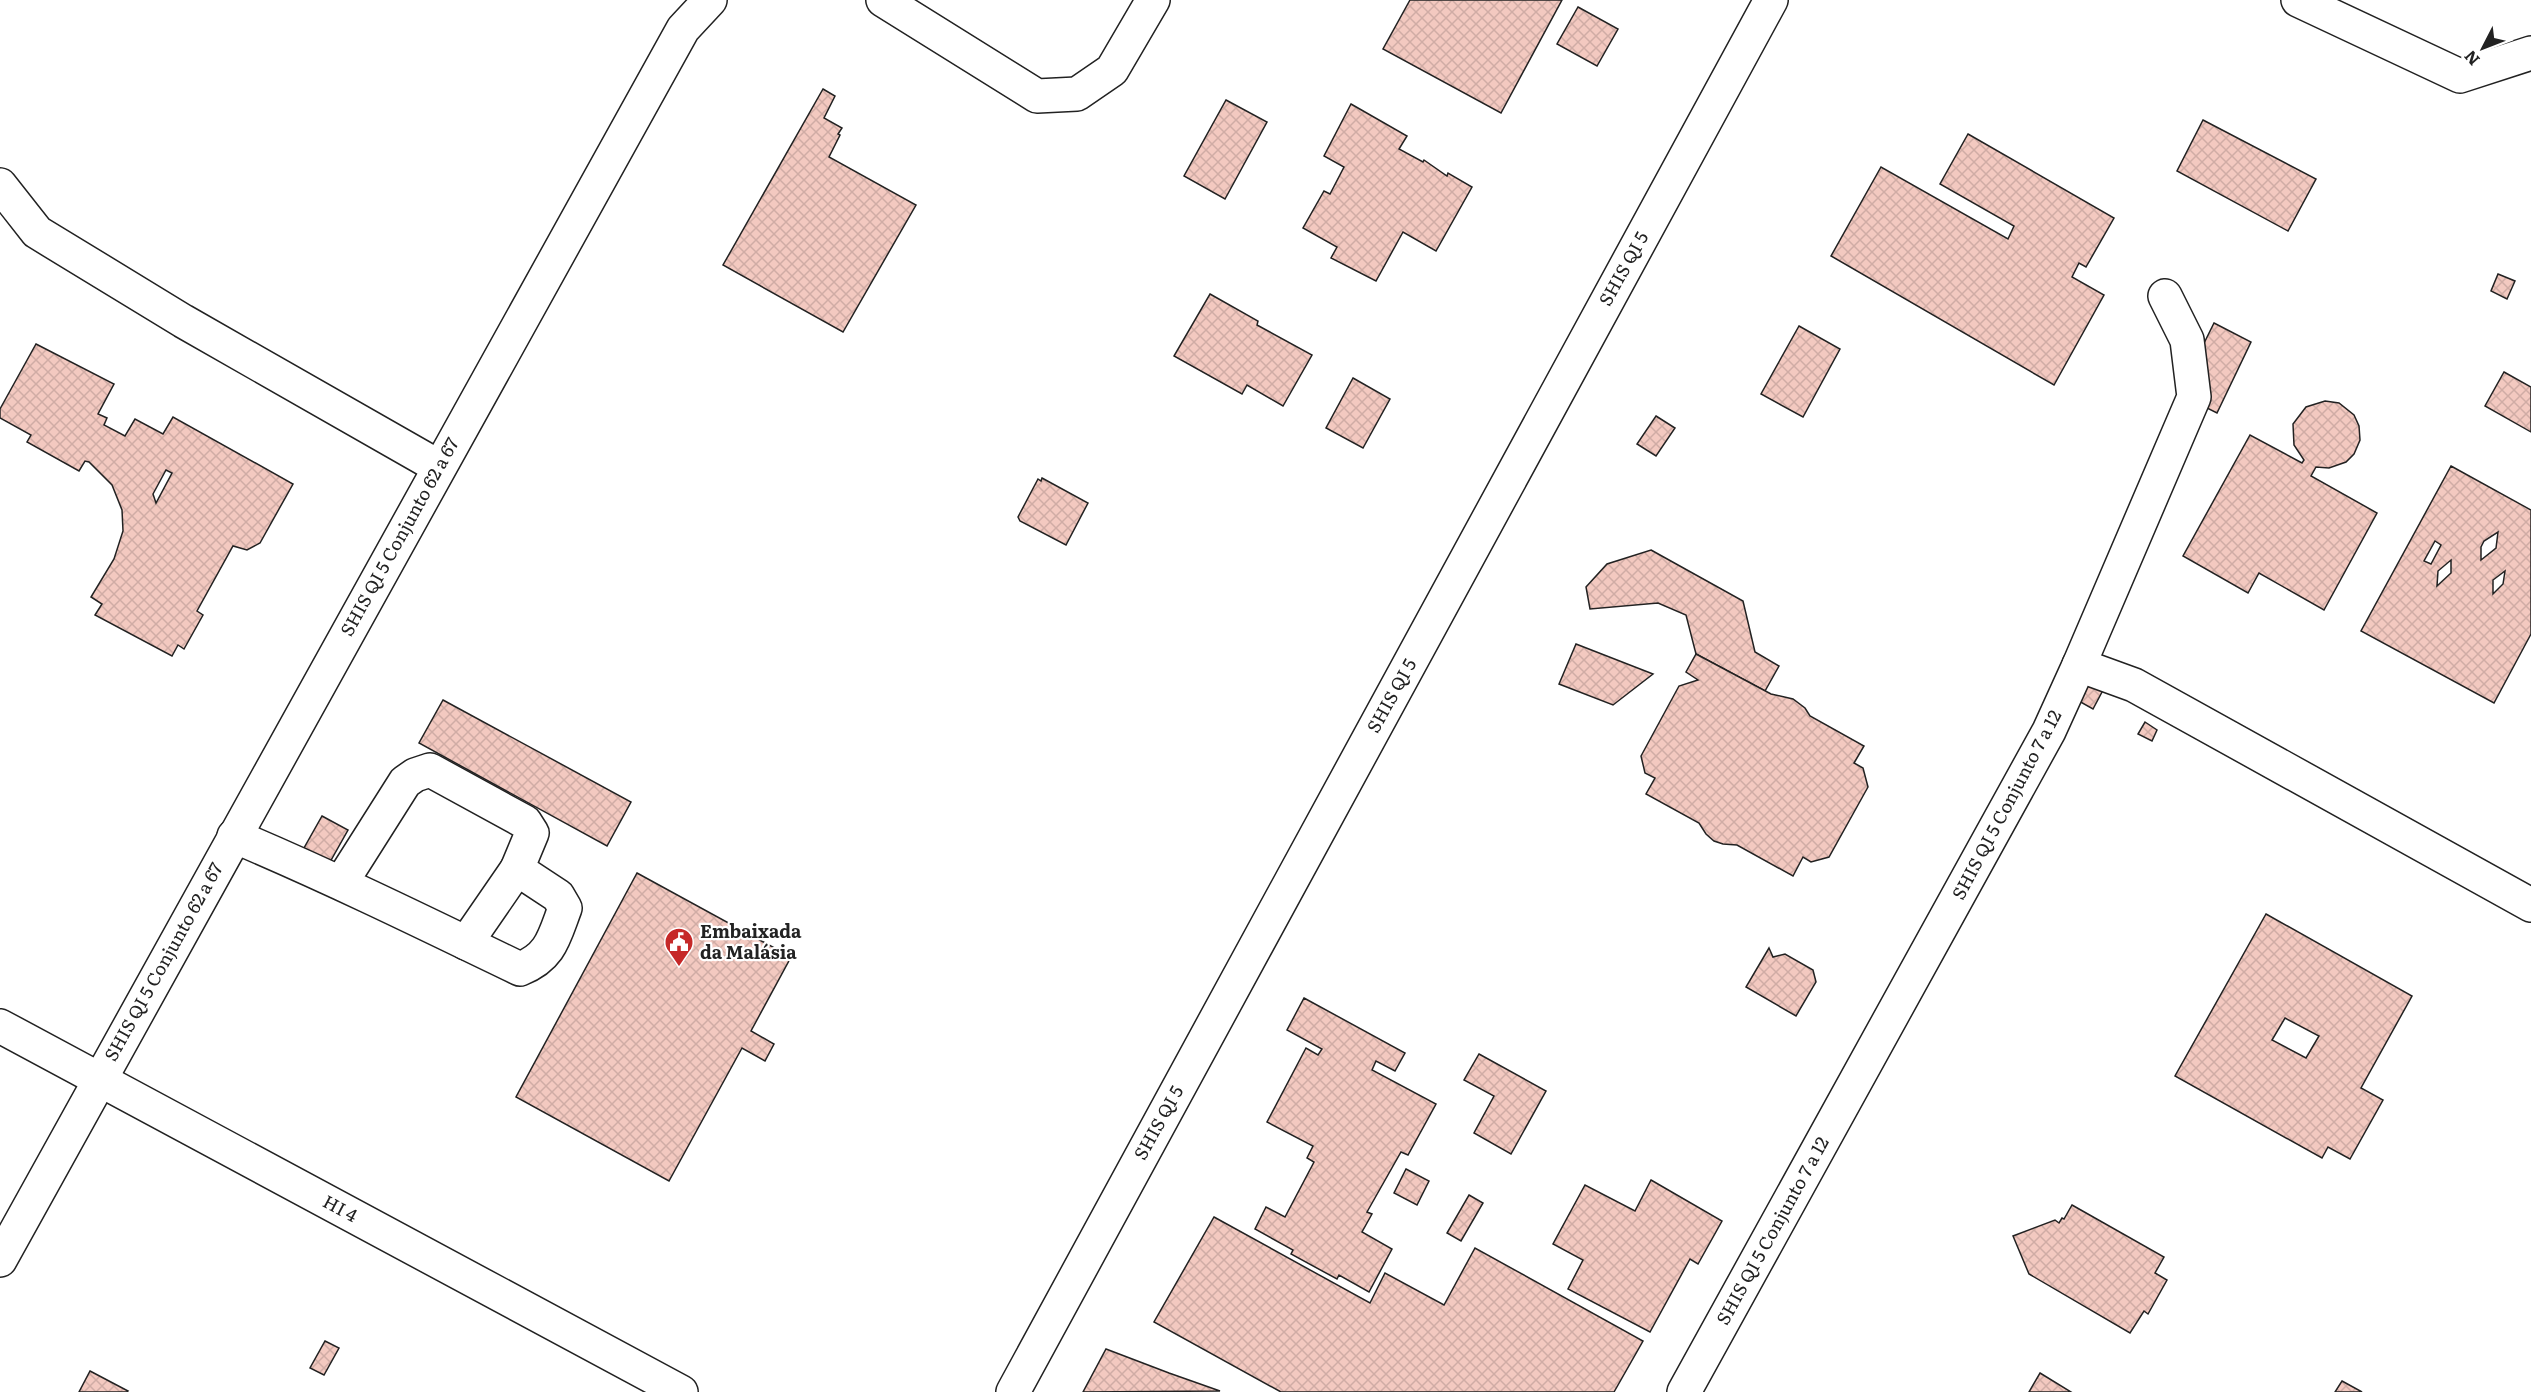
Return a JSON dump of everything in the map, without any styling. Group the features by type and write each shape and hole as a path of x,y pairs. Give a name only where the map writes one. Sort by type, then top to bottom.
{"street":[{"name":"SHIS QI 5 Conjunto 62 a 67","path":"0,1260 684,29 710,0"},
{"path":"883,0 1037,96 1077,94 1112,70 1153,0"},
{"name":"SHIS QI 5","path":"1012,1392 1771,0"},
{"path":"2298,0 2460,76 2531,53"},
{"path":"0,185 37,232 183,321 439,467"},
{"name":"SHIS QI 5 Conjunto 7 a 12","path":"1684,1392 2049,731 2079,665 2194,397 2187,340 2165,296"},
{"path":"2079,665 2134,685 2531,904"},
{"path":"341,884 405,782 415,775 430,770 525,822 532,833 517,869 466,943"},
{"path":"234,836 520,969 534,964 548,951 565,908 558,896 517,869"},
{"name":"HI 4","path":"0,1026 681,1392"}],"building":[{"path":"1410,0 1562,0 1501,113 1383,49"},
{"path":"1578,7 1618,29 1597,66 1557,44"},
{"path":"823,89 835,96 824,118 842,128 829,157 916,205 843,332 723,265"},
{"path":"1226,100 1267,122 1225,199 1184,176"},
{"path":"1351,104 1407,136 1399,149 1472,187 1436,251 1403,232 1376,281 1331,258 1337,247 1303,228 1324,191 1330,194 1344,167 1324,156"},
{"path":"2203,120 2316,179 2288,231 2177,171"},
{"path":"1968,134 2114,218 2086,267 2079,263 2072,277 2104,295 2054,385 1831,256 1881,167 2008,239 2014,226 1940,184"},
{"path":"2498,274 2515,281 2507,299 2491,291"},
{"path":"1210,294 1258,321 1257,325 1312,355 1283,406 1247,385 1242,394 1174,356"},
{"path":"2214,323 2251,342 2217,413 2179,394"},
{"path":"1799,326 1840,349 1803,417 1761,394"},
{"path":"36,344 114,384 98,414 107,418 104,425 125,436 135,419 163,434 173,417 293,484 260,543 247,550 233,546 197,611 203,615 184,649 178,645 172,656 95,615 102,604 91,597 114,559 123,531 122,510 112,485 89,462 85,461 79,471 27,442 31,435 0,418 0,409","holes":["166,470 172,473 156,503 153,494"]},
{"path":"2504,372 2531,387 2531,432 2485,406"},
{"path":"1353,378 1390,399 1363,448 1326,428"},
{"path":"2325,401 2339,403 2354,415 2359,426 2360,440 2354,454 2346,462 2329,468 2316,467 2311,476 2377,513 2324,610 2259,573 2248,593 2183,556 2250,435 2302,463 2304,460 2294,445 2293,424 2306,407"},
{"path":"1656,416 1675,428 1656,456 1637,444"},
{"path":"2451,466 2531,510 2531,634 2494,703 2361,631","holes":["2498,532 2496,548 2481,560 2481,547 2484,541","2435,541 2441,545 2431,564 2424,561","2451,560 2451,573 2437,586 2438,571","2505,571 2503,584 2493,594 2493,580"]},
{"path":"1042,478 1088,503 1066,545 1020,521 1018,517 1038,479 1041,481"},
{"path":"1651,550 1743,601 1755,652 1779,666 1765,691 1696,654 1686,615 1658,603 1590,609 1586,587 1607,564"},
{"path":"1576,644 1653,674 1613,705 1559,684"},
{"path":"1696,654 1771,694 1793,699 1805,708 1810,716 1864,746 1854,763 1863,768 1868,787 1829,857 1811,862 1803,857 1793,876 1737,845 1714,841 1699,823 1646,794 1655,778 1645,773 1641,756 1679,686 1698,680 1686,672"},
{"path":"2087,661 2111,675 2093,709 2068,695"},
{"path":"443,700 631,802 607,846 419,743"},
{"path":"2145,722 2157,730 2152,741 2138,734"},
{"path":"322,816 348,830 330,862 304,848"},
{"path":"637,873 791,957 751,1031 774,1044 765,1061 742,1048 669,1181 516,1097"},
{"path":"2266,914 2412,996 2361,1088 2383,1100 2350,1159 2328,1147 2322,1158 2175,1076","holes":["2285,1018 2319,1036 2306,1058 2272,1040"]},
{"path":"1769,948 1773,957 1785,954 1813,970 1816,982 1796,1016 1746,987"},
{"path":"1304,998 1405,1053 1395,1071 1376,1061 1372,1070 1436,1104 1408,1155 1401,1152 1367,1212 1372,1214 1362,1232 1392,1249 1369,1292 1339,1275 1337,1279 1291,1254 1293,1250 1255,1229 1266,1207 1285,1217 1314,1162 1307,1158 1313,1146 1267,1122 1306,1048 1318,1055 1322,1049 1287,1030"},
{"path":"1479,1054 1546,1091 1511,1154 1474,1133 1494,1096 1464,1080"},
{"path":"1406,1169 1429,1181 1417,1205 1394,1193"},
{"path":"1651,1180 1722,1221 1698,1264 1690,1259 1650,1332 1568,1289 1583,1260 1553,1244 1585,1185 1635,1211"},
{"path":"1469,1195 1483,1203 1461,1241 1447,1233"},
{"path":"2072,1205 2164,1257 2155,1273 2167,1280 2148,1314 2144,1311 2130,1333 2029,1274 2013,1236 2055,1220 2059,1223"},
{"path":"1214,1217 1370,1303 1385,1273 1444,1305 1475,1248 1643,1341 1614,1392 1281,1392 1154,1322"},
{"path":"325,1341 339,1348 324,1375 310,1368"},
{"path":"1106,1349 1169,1373 1220,1391 1083,1392"},
{"path":"90,1371 128,1391 79,1392"},
{"path":"2040,1373 2071,1392 2029,1392"},
{"path":"2342,1381 2362,1392 2335,1392"}],"place":[{"name":"Embaixada da Malásia","path":"679,968"}]}
